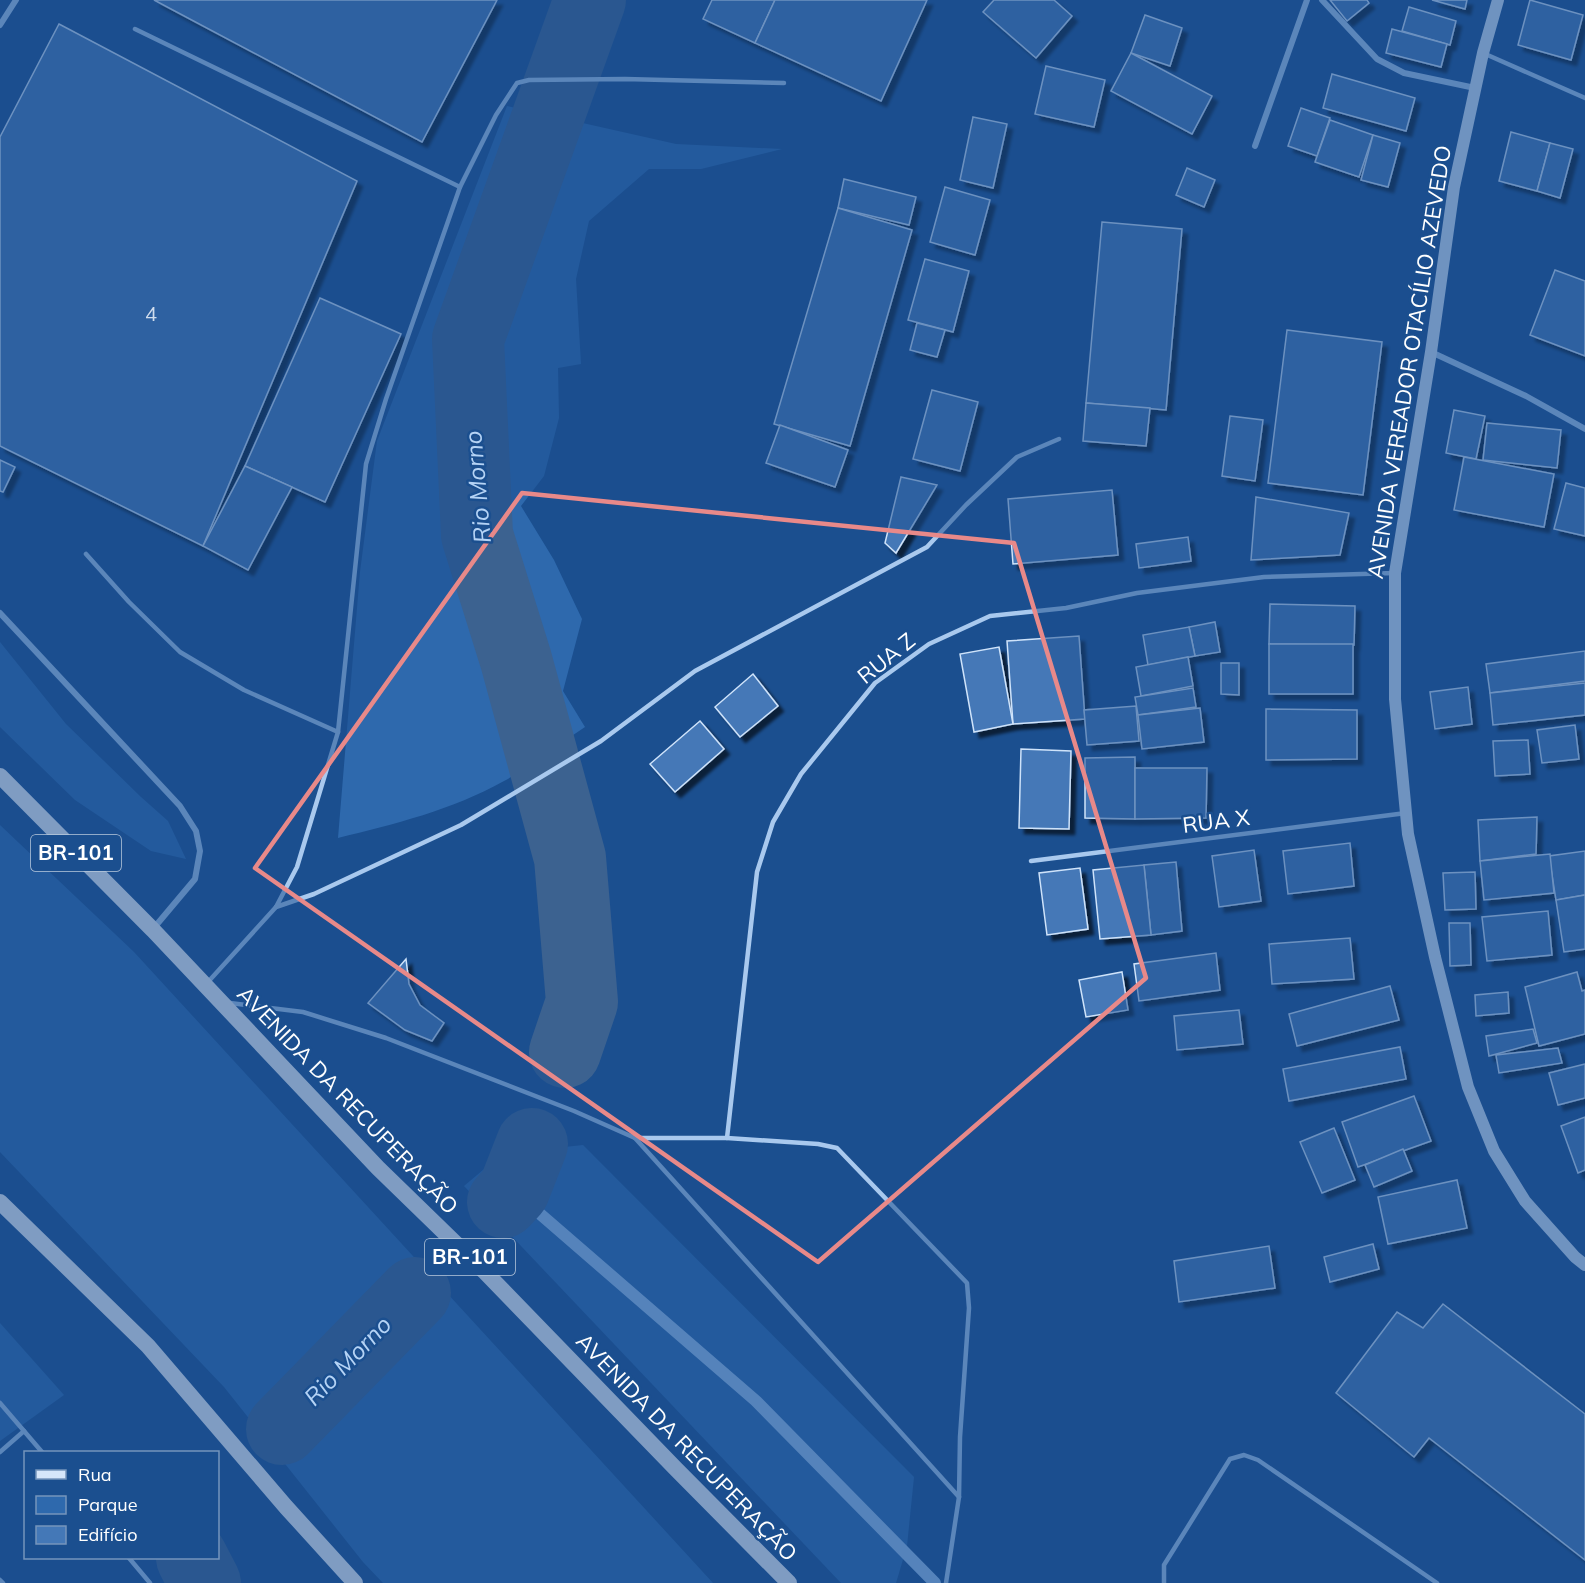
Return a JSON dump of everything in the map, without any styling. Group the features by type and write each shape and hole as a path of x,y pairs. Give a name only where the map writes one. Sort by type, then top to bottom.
{"highway":[{"name":"AVENIDA DA RECUPERAÇÃO","path":"0,776 153,930 378,1168 484,1271 789,1583"},
{"path":"0,1202 148,1346 254,1471 354,1583"}],"main road":[{"name":"AVENIDA VEREADOR OTACÍLIO AZEVEDO","path":"1498,0 1483,53 1455,187 1395,573 1395,699 1408,834 1435,957 1468,1088 1494,1151 1525,1201 1575,1257 1585,1265"}],"street":[{"path":"0,25 16,0"},
{"path":"1255,146 1306,0"},
{"path":"1322,0 1377,58 1404,73 1476,88"},
{"path":"1431,352 1526,396 1585,429"},
{"path":"0,613 180,806 196,831 200,851 195,879 153,930"}],"lane":[{"path":"135,29 460,187"},
{"path":"1483,53 1585,98"},
{"path":"205,985 276,907 297,867 338,732 366,464 386,399 460,187 496,114 517,83 529,80 625,79 784,83"},
{"path":"276,907 314,894 461,825 601,741 695,671 927,547 966,505 1017,457 1059,439"},
{"path":"86,554 129,602 180,652 244,690 338,732"},
{"name":"RUA Z","path":"727,1138 757,872 772,822 801,774 875,682 929,644 990,616 1066,608 1137,593 1264,577 1395,573"},
{"name":"RUA X","path":"1031,861 1406,813"},
{"path":"222,1002 303,1012 386,1038 574,1111 635,1138 727,1138 818,1144 837,1148 967,1283 969,1308 960,1437 959,1497 946,1583"},
{"path":"635,1138 959,1497"},
{"path":"0,1403 41,1451"},
{"path":"0,1452 24,1431"},
{"path":"1164,1583 1164,1565 1218,1478 1230,1459 1244,1455 1258,1460 1437,1583"},
{"path":"131,1559 150,1583"}],"highlighted area":[{"path":"522,493 1014,543 1146,978 818,1262 255,868"}],"green space":[{"path":"507,106 676,144 782,149 701,169 649,169 589,221 576,279 581,364 558,368 559,418 544,476 521,506 554,560 582,619 563,691 585,727 525,769 464,800 423,815 338,838 360,572 377,441"},
{"path":"0,642 66,724 168,821 186,859 151,851 75,800 0,727"},
{"path":"0,825 134,952 713,1583 383,1583 363,1562 224,1387 0,1152"},
{"path":"583,1145 914,1477 907,1546 896,1583 841,1583 464,1186 502,1154"},
{"path":"0,1323 64,1395 0,1441"}],"building":[{"path":"154,0 497,0 422,142"},
{"path":"712,0 775,0 755,43 703,19"},
{"path":"775,0 927,0 881,101 755,43"},
{"path":"994,0 1054,0 1072,16 1036,58 983,12"},
{"path":"1330,0 1367,0 1369,3 1347,21"},
{"path":"1432,0 1467,0 1465,9"},
{"path":"1530,0 1583,15 1571,60 1518,45"},
{"path":"1409,7 1456,21 1450,45 1402,31"},
{"path":"1145,15 1182,28 1170,66 1131,53"},
{"path":"59,24 357,181 203,546 0,446 0,137"},
{"path":"1392,29 1447,44 1441,67 1386,53"},
{"path":"1131,53 1212,96 1192,134 1111,91"},
{"path":"1046,66 1105,80 1094,127 1035,114"},
{"path":"1332,74 1415,98 1406,131 1323,108"},
{"path":"1301,108 1330,118 1317,156 1288,146"},
{"path":"973,117 1007,124 993,188 960,180"},
{"path":"1330,120 1373,135 1359,177 1315,162"},
{"path":"1511,132 1550,143 1537,191 1499,181"},
{"path":"1373,135 1400,143 1388,187 1361,180"},
{"path":"1550,143 1573,149 1560,198 1537,191"},
{"path":"1187,168 1215,180 1204,207 1176,195"},
{"path":"844,179 916,197 909,225 838,208"},
{"path":"945,187 990,200 975,255 930,242"},
{"path":"838,208 912,230 850,446 774,424"},
{"path":"1102,222 1182,229 1166,410 1086,403"},
{"path":"925,259 969,271 953,332 908,320"},
{"path":"1555,270 1585,281 1585,356 1530,335"},
{"path":"320,298 401,334 325,502 245,466"},
{"path":"917,323 945,330 937,357 910,350"},
{"path":"1287,330 1382,342 1363,495 1268,483"},
{"path":"932,390 978,402 960,471 913,459"},
{"path":"1086,403 1150,408 1146,446 1083,441"},
{"path":"1454,410 1485,416 1476,459 1446,453"},
{"path":"1230,416 1263,420 1255,481 1222,476"},
{"path":"1487,423 1561,430 1557,468 1483,460"},
{"path":"780,425 848,450 835,487 766,463"},
{"path":"1464,457 1554,474 1544,527 1454,510"},
{"path":"0,460 15,467 3,492 0,491"},
{"path":"245,466 292,487 248,570 203,546"},
{"path":"901,477 937,485 896,553 885,543"},
{"path":"1566,483 1585,488 1585,536 1554,529"},
{"path":"1112,490 1118,555 1013,564 1008,499"},
{"path":"1256,497 1349,513 1340,555 1251,560"},
{"path":"1188,537 1191,561 1139,568 1136,544"},
{"path":"1270,604 1355,606 1354,645 1269,644"},
{"path":"1215,622 1220,652 1195,656 1189,627"},
{"path":"1189,627 1195,656 1148,665 1143,635"},
{"path":"1079,636 1085,719 1013,724 1007,641"},
{"path":"1269,644 1353,644 1353,694 1269,694"},
{"path":"999,647 1013,724 974,732 960,654"},
{"path":"1585,651 1585,681 1490,693 1486,664"},
{"path":"1188,657 1193,686 1141,696 1136,667"},
{"path":"1221,663 1239,663 1239,695 1221,694"},
{"path":"753,674 778,706 740,737 715,707"},
{"path":"1585,683 1585,715 1493,725 1490,693"},
{"path":"1468,687 1472,724 1435,729 1430,692"},
{"path":"1193,688 1196,707 1138,715 1135,697"},
{"path":"1136,706 1139,741 1087,745 1084,710"},
{"path":"1200,708 1204,742 1142,749 1138,715"},
{"path":"1266,709 1357,710 1357,759 1266,760"},
{"path":"700,721 724,749 675,792 650,764"},
{"path":"1575,725 1579,759 1542,763 1537,730"},
{"path":"1528,740 1530,774 1495,776 1493,741"},
{"path":"1021,749 1071,751 1069,829 1019,828"},
{"path":"1135,757 1135,819 1085,818 1085,758"},
{"path":"1135,768 1207,768 1206,818 1135,819"},
{"path":"1537,817 1536,854 1480,861 1478,820"},
{"path":"1350,843 1354,886 1288,894 1283,851"},
{"path":"1254,850 1261,901 1219,907 1212,856"},
{"path":"1585,851 1585,895 1556,900 1549,856"},
{"path":"1550,854 1554,893 1484,900 1480,861"},
{"path":"1176,862 1182,931 1151,935 1144,865"},
{"path":"1144,865 1151,935 1100,939 1093,870"},
{"path":"1080,868 1088,929 1047,935 1039,873"},
{"path":"1475,872 1476,909 1445,910 1443,873"},
{"path":"1585,895 1585,949 1564,952 1556,900"},
{"path":"1548,911 1552,955 1487,961 1482,917"},
{"path":"1449,923 1470,923 1471,965 1450,966"},
{"path":"1350,938 1354,979 1272,984 1269,944"},
{"path":"1216,953 1220,990 1139,1001 1134,964"},
{"path":"406,959 409,984 420,1005 444,1023 432,1041 405,1030 368,1003"},
{"path":"1122,972 1128,1010 1086,1017 1079,980"},
{"path":"1577,972 1582,991 1585,990 1585,1034 1539,1046 1525,987"},
{"path":"1390,986 1399,1020 1297,1046 1289,1014"},
{"path":"1508,992 1509,1013 1476,1016 1475,995"},
{"path":"1239,1010 1243,1044 1177,1050 1174,1016"},
{"path":"1533,1029 1537,1043 1489,1056 1486,1036"},
{"path":"1400,1047 1406,1079 1289,1101 1283,1069"},
{"path":"1558,1048 1562,1063 1499,1073 1496,1055"},
{"path":"1585,1064 1585,1098 1558,1105 1549,1073"},
{"path":"1414,1096 1431,1141 1358,1167 1342,1122"},
{"path":"1585,1117 1585,1170 1578,1173 1561,1126"},
{"path":"1334,1128 1355,1180 1322,1193 1300,1142"},
{"path":"1403,1149 1412,1171 1374,1187 1365,1165"},
{"path":"1457,1180 1467,1228 1388,1244 1378,1197"},
{"path":"1373,1244 1379,1269 1330,1282 1324,1257"},
{"path":"1269,1246 1275,1288 1179,1302 1174,1261"},
{"path":"1443,1304 1585,1414 1585,1560 1429,1438 1414,1457 1336,1393 1397,1312 1423,1328"}],"waterway":[{"name":"Rio Morno","path":"565,1052 582,1002 570,858 516,660 477,535 468,339 590,0"},
{"name":"Rio Morno","path":"503,1202 514,1190 532,1144"},
{"path":"519,1180 539,1213 756,1401 935,1583"},
{"name":"Rio Morno","path":"282,1429 415,1293"},
{"name":"Rio Morno","path":"193,1559 205,1583"}]}
